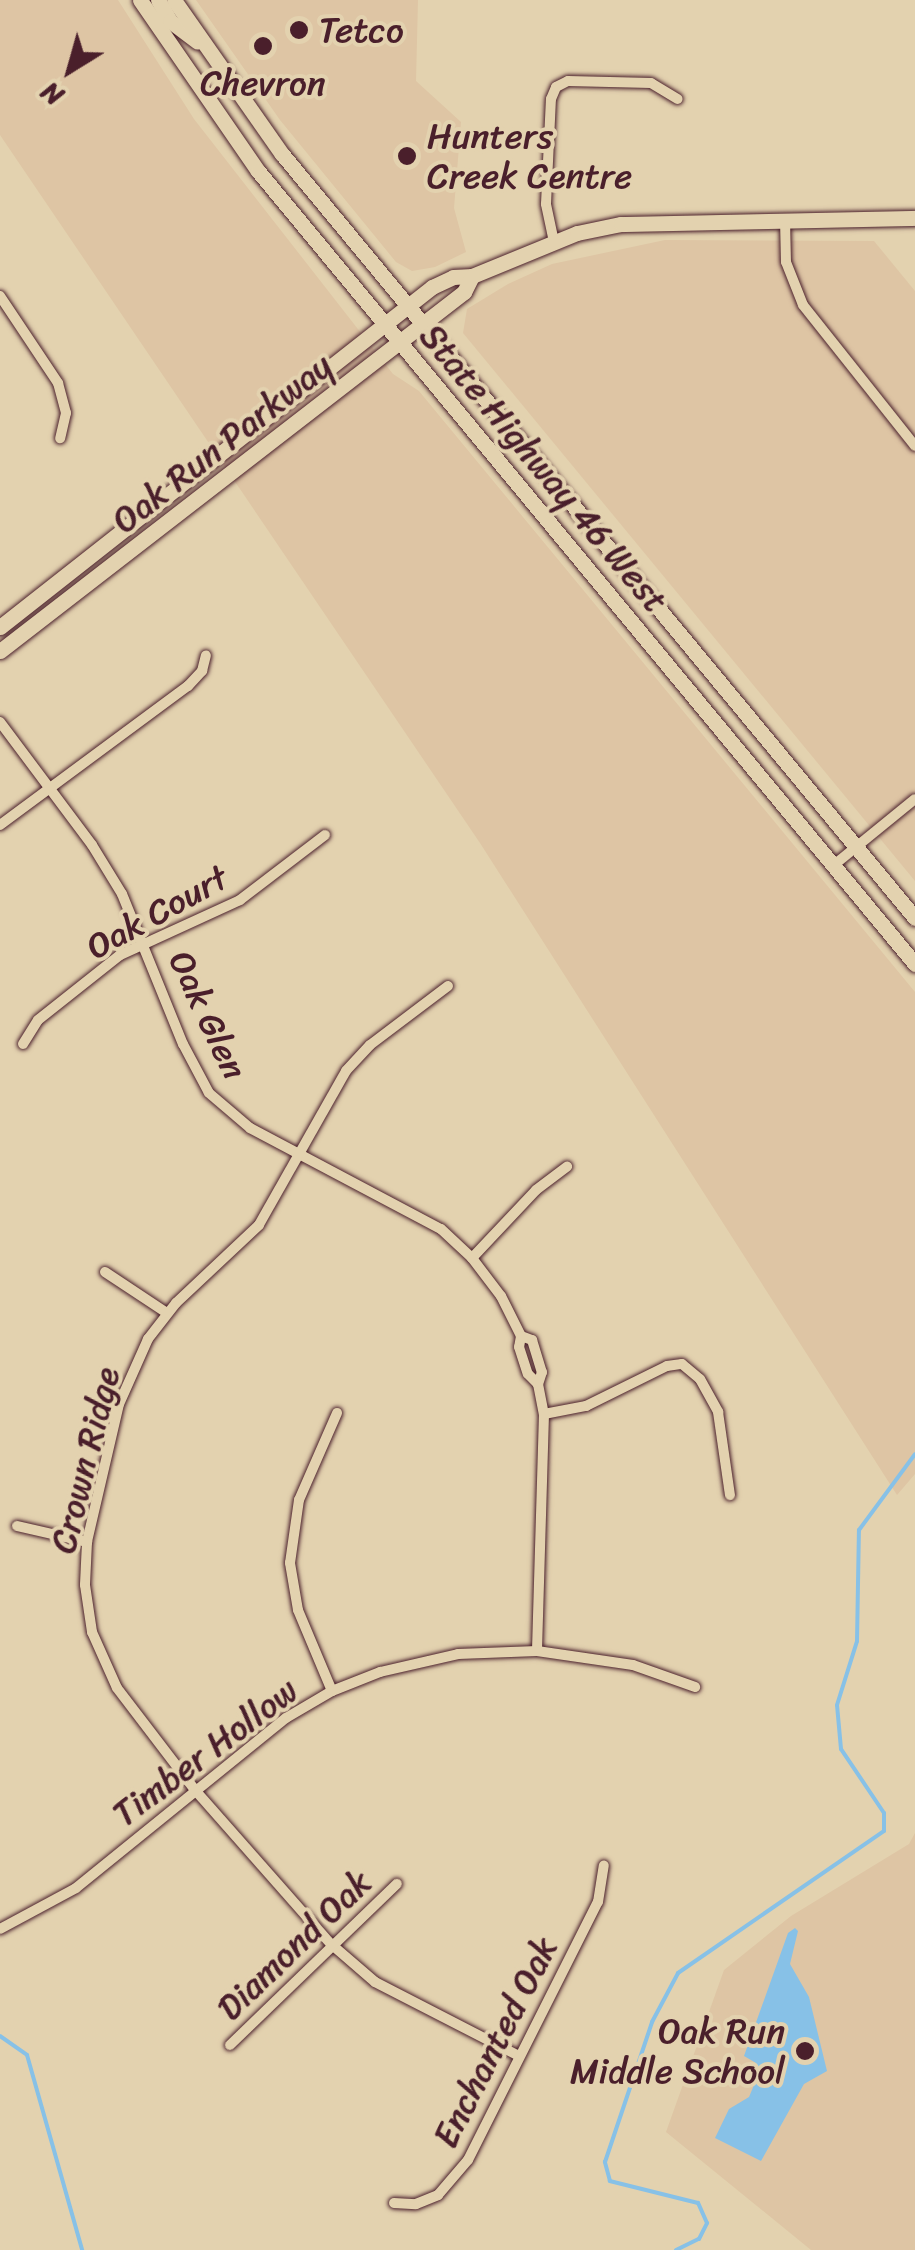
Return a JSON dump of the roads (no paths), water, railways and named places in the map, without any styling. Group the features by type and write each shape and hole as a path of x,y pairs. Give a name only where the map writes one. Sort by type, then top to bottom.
{"main road":[{"name":"State Highway 46 West","path":"140,0 258,170 915,964"},
{"path":"158,0 170,21 200,43"},
{"name":"State Highway 46 West","path":"174,0 200,43 282,154 915,918"},
{"name":"Oak Run Parkway","path":"0,627 408,306 453,277 472,276 554,242 632,223 915,218"},
{"name":"Oak Run Parkway","path":"0,651 464,292 472,276"}],"street":[{"path":"554,242 546,204 551,100 556,86 568,81 651,84 678,99"},
{"path":"784,219 786,262 795,290 915,446"},
{"path":"0,296 58,383 66,414 60,438"},
{"path":"0,826 188,686 202,672 206,655"},
{"name":"Oak Glen","path":"0,722 107,868 145,943 183,1044 209,1093 241,1122 421,1216 472,1258 501,1296 522,1336 532,1340 542,1372 538,1384 544,1414 536,1651"},
{"path":"834,865 915,800"},
{"name":"Oak Court","path":"23,1044 46,1012 120,956 240,900 325,835"},
{"name":"Crown Ridge","path":"448,986 370,1045 346,1072 250,1235 166,1314 126,1383 87,1542 88,1615 109,1672 195,1790 331,1944 375,1982 517,2054"},
{"path":"472,1258 536,1190 567,1167"},
{"path":"105,1272 166,1314"},
{"path":"544,1414 586,1406 666,1366 682,1364 700,1379 718,1412 730,1495"},
{"path":"332,1691 298,1610 290,1563 299,1500 336,1414"},
{"path":"16,1526 87,1542"},
{"name":"Timber Hollow","path":"3,1928 76,1888 264,1732 332,1691 437,1657 536,1651 619,1662 695,1687"},
{"name":"Enchanted Oak","path":"394,2203 426,2202 460,2172 598,1902 604,1865"},
{"name":"Diamond Oak","path":"230,2045 397,1884"},
{"path":"0,1914 3,1928"}],"water":[{"path":"795,1928 798,1931 790,1964 809,1997 827,2071 804,2084 761,2161 715,2138 729,2109 749,2097 754,2085 756,2063 744,2056 788,1933"}],"waterway":[{"path":"676,2250 699,2239 707,2223 698,2203 610,2181 605,2162 652,2022 678,1973 884,1831 884,1813 841,1749 837,1705 857,1641 859,1530 915,1454"},
{"path":"0,2036 27,2055 82,2250"}],"place":[{"name":"Tetco","path":"299,30"},
{"name":"Chevron","path":"263,46"},
{"name":"Hunters Creek Centre","path":"407,156"},
{"name":"Oak Run Middle School","path":"805,2051"}]}
